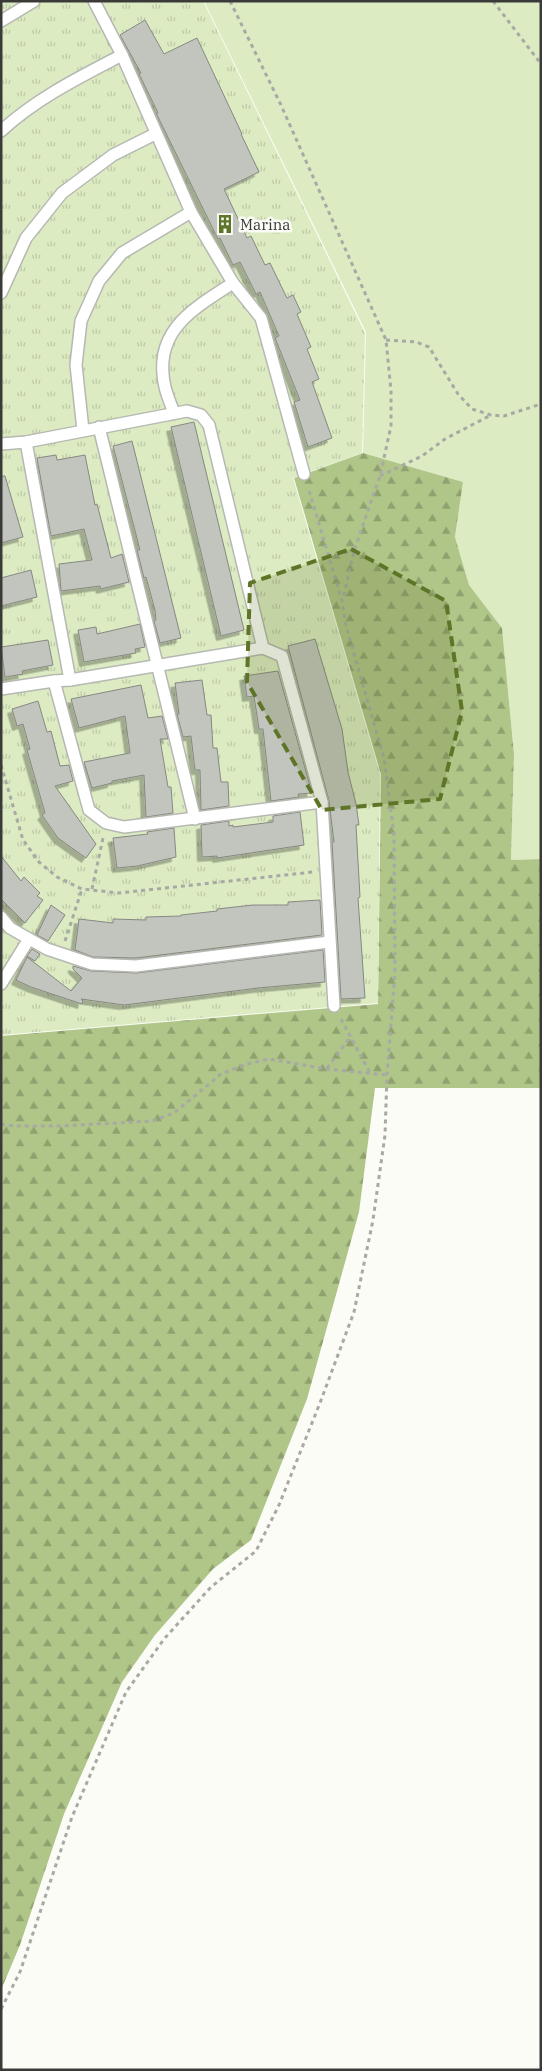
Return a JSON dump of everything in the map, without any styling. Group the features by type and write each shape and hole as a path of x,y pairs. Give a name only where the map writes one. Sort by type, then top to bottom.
{"lane":[{"path":"94,1 122,55 155,134 191,212 233,283 261,318 304,474"},
{"path":"1,21 26,3"},
{"path":"1,131 19,114 68,84 122,55"},
{"path":"1,293 26,238 62,193 113,155 155,134"},
{"path":"83,430 76,365 81,321 99,281 122,253 191,212"},
{"path":"174,413 164,387 162,360 167,341 177,323 233,283"},
{"path":"1,444 26,442 187,410 201,415 209,424 263,648"},
{"path":"99,427 195,820"},
{"path":"26,442 70,680"},
{"path":"1,689 54,680 70,680 263,648 282,656 322,802 334,1006"},
{"path":"54,680 89,810 106,823 124,827 195,820 322,802"},
{"path":"1,917 10,928 47,949 92,964 136,966 329,942"},
{"path":"1,984 29,939"}],"path":[{"path":"230,1 280,103 386,340 391,391 391,426 380,476 354,551 342,601"},
{"path":"493,1 541,64"},
{"path":"386,340 416,342 429,347 458,394 472,409 491,415 504,416 534,408 541,404"},
{"path":"380,476 422,456 444,439 491,415"},
{"path":"1,2009 20,1972 72,1817 126,1692 164,1639 211,1587 256,1551 279,1505 354,1312 373,1220 385,1135 387,1075 395,972 394,834 384,758 346,626 342,601 304,474"},
{"path":"328,556 354,551"},
{"path":"1,764 23,840 39,862 56,877 82,889 92,888 119,893 325,871"},
{"path":"92,888 106,823"},
{"path":"61,954 82,889"},
{"path":"334,1006 370,1074"},
{"path":"327,1068 351,1036"},
{"path":"1,1124 14,1126 60,1126 152,1121 174,1113 221,1074 247,1064 269,1059 387,1075"}],"highlighted area":[{"path":"351,549 446,601 462,711 440,799 322,810 247,682 250,583"}],"green space":[{"path":"1,1 203,1 365,333 362,453 293,478 380,774 378,1003 1,1035"},
{"path":"204,1 541,1 541,859 511,860 514,754 502,628 469,585 455,537 463,482 363,453 366,332"},
{"path":"363,453 463,482 455,537 469,585 502,628 514,754 511,860 541,859 541,1088 375,1088 359,1212 307,1399 251,1540 213,1569 155,1635 122,1682 64,1814 20,1945 1,1990 1,1036 378,1004 381,774 294,478"}],"building":[{"path":"145,20 164,54 197,38 259,172 224,189 247,238 251,236 265,265 270,263 287,298 293,295 301,312 297,314 311,347 307,349 319,379 312,382 332,438 308,447 294,402 300,400 275,338 279,336 260,292 256,294 240,262 233,265 220,238 218,239 156,113 158,113 139,74 141,73 120,35"},
{"path":"194,422 244,630 221,636 171,427"},
{"path":"132,441 181,638 160,643 154,621 156,620 155,610 146,577 144,578 137,550 140,550 113,446"},
{"path":"56,455 57,460 85,455 95,505 97,504 111,558 122,554 129,582 101,589 100,586 61,591 59,564 92,560 84,529 51,536 37,458"},
{"path":"1,476 5,476 23,537 1,543"},
{"path":"31,570 37,597 1,606 1,578"},
{"path":"140,624 145,647 135,649 136,653 84,662 78,630 96,627 97,634"},
{"path":"315,639 342,729 348,772 359,825 356,825 360,897 358,898 365,998 341,999 332,842 334,842 329,801 288,646"},
{"path":"48,640 53,665 22,671 23,674 5,677 1,647"},
{"path":"278,671 312,793 298,794 299,797 271,801 263,729 259,729 254,696 247,697 244,676"},
{"path":"202,680 207,715 211,715 213,748 217,748 221,782 228,782 229,806 201,810 200,770 195,770 191,736 183,737 177,714 179,714 175,683"},
{"path":"141,685 148,718 162,716 168,739 160,739 168,787 171,787 173,813 146,817 144,775 112,781 112,783 92,788 84,762 130,753 125,716 79,728 71,699"},
{"path":"38,701 47,732 51,731 60,766 69,765 73,781 55,786 96,844 86,858 58,838 42,815 45,813 27,750 30,749 23,724 17,726 12,709"},
{"path":"300,812 304,845 217,858 217,856 202,857 201,825 229,821 229,826 233,825 233,827 273,822 273,816"},
{"path":"174,828 176,857 137,866 117,868 113,838 148,834 147,832"},
{"path":"1,856 21,881 24,877 40,893 37,896 43,900 25,923 1,899"},
{"path":"320,900 322,935 136,958 93,957 75,950 79,919 113,923 113,919 146,920 146,917 181,916 217,911 217,909 253,905 288,905 288,902"},
{"path":"51,905 65,915 48,941 37,935"},
{"path":"32,949 40,954 35,961 27,956"},
{"path":"323,950 325,982 258,988 124,1005 81,999 83,1001 82,1004 16,980 27,957 71,991 82,978 73,969 73,966 91,971 137,973"}],"place":[{"name":"Marina","path":"225,224"}]}
